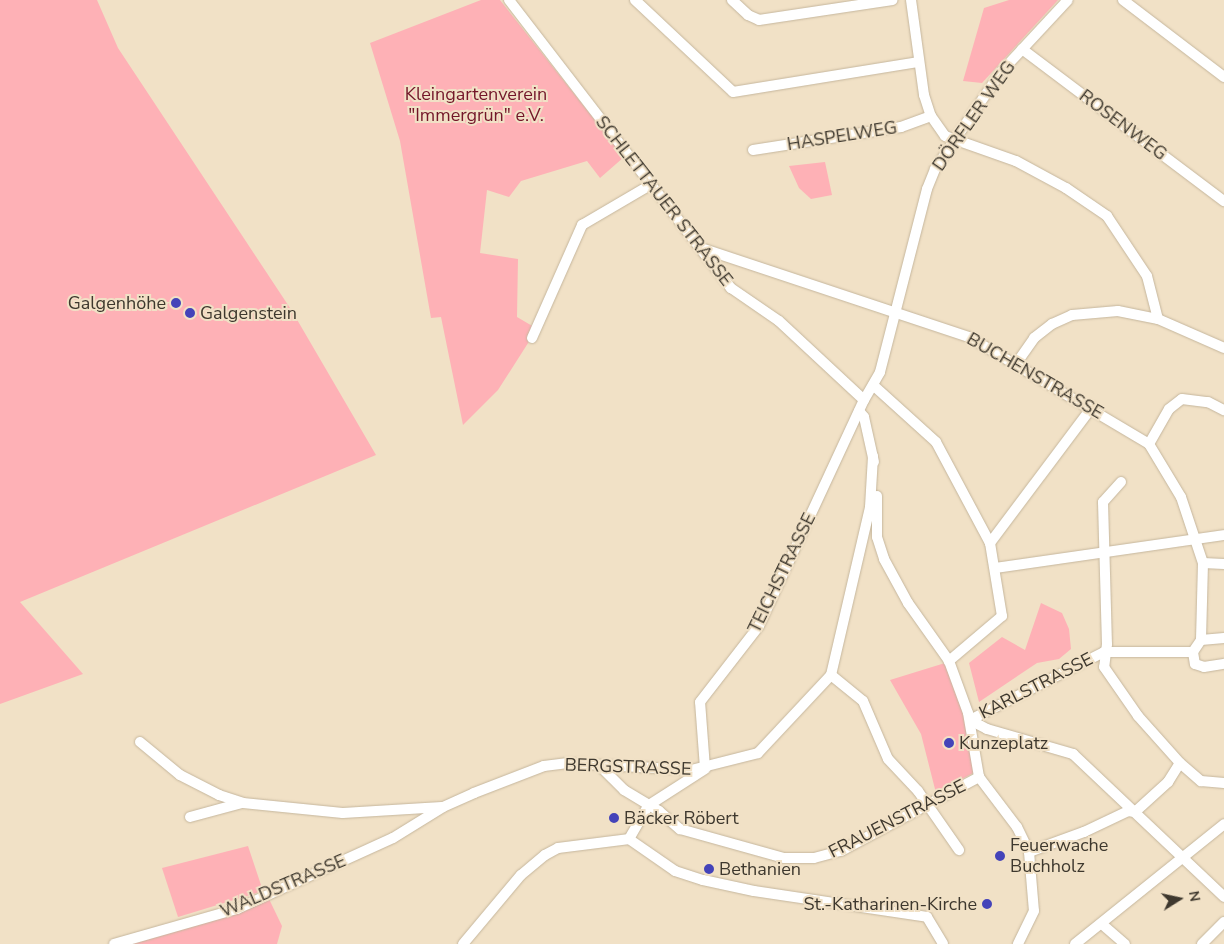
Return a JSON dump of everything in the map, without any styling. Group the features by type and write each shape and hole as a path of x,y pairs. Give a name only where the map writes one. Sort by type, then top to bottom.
{"street":[{"name":"SCHLETTAUER STRASSE","path":"510,0 704,250 731,288 779,321 864,400"},
{"path":"635,0 726,88 733,92 918,62"},
{"path":"732,0 748,16 760,20 893,0"},
{"path":"911,0 918,62 930,116 945,136 1016,161 1066,188 1107,216 1147,276 1158,319"},
{"name":"DÖRFLER WEG","path":"873,385 880,372 890,337 926,189 953,139 1001,72 1068,0"},
{"path":"1123,0 1224,77"},
{"name":"ROSENWEG","path":"1022,50 1224,201"},
{"name":"HASPELWEG","path":"753,150 901,127 930,116"},
{"path":"532,338 582,225 652,184"},
{"name":"BUCHENSTRASSE","path":"704,250 780,277 896,311 969,337 1092,407 1150,444 1181,496 1197,538 1203,563 1201,640"},
{"path":"1016,364 1034,338 1052,324 1072,315 1118,311 1158,319 1224,348"},
{"path":"873,385 936,442 990,543 1002,616 949,661"},
{"name":"TEICHSTRASSE","path":"705,768 700,702 759,626 864,400 873,385"},
{"path":"1150,444 1169,409 1182,399 1208,402 1224,410"},
{"path":"990,543 1092,407"},
{"path":"859,411 864,416 877,479 877,537 884,559 908,603 949,661 970,720 979,777 1017,827 1029,852 1034,911 1018,944"},
{"path":"873,456 870,507 831,676 862,701 888,759 927,804 959,850"},
{"path":"1121,482 1103,502 1107,644 1104,652 1104,667 1138,716 1180,764 1201,781 1224,784"},
{"path":"995,568 1103,550 1224,535"},
{"path":"1203,563 1224,564"},
{"path":"1224,638 1201,640 1193,652 1195,664 1204,667 1224,664"},
{"name":"KARLSTRASSE","path":"970,720 1104,652 1193,652"},
{"name":"BERGSTRASSE","path":"443,807 544,766 568,764 601,767 705,768 758,753 831,676"},
{"path":"970,720 987,729 1073,754 1224,897"},
{"path":"140,742 180,775 219,795 243,803 343,812 443,807"},
{"path":"1135,812 1168,782 1180,764"},
{"name":"FRAUENSTRASSE","path":"601,767 624,790 649,805 680,829 784,858 829,856 979,777"},
{"path":"629,839 649,805 705,768"},
{"path":"190,817 243,803"},
{"name":"WALDSTRASSE","path":"114,944 237,909 393,838 443,807"},
{"path":"1029,852 1084,832 1128,811 1135,812"},
{"path":"1075,944 1103,925 1182,857 1224,824"},
{"path":"463,944 521,875 545,855 558,848 629,839 674,871 703,880 754,892 927,917 943,944"},
{"path":"1202,944 1224,922"},
{"path":"1103,925 1125,944"}],"green space":[{"path":"0,0 97,0 118,48 292,311 376,455 20,602 83,674 0,704"},
{"name":"Kleingartenverein \"Immergrün\" e.V.","path":"481,0 500,0 624,157 600,178 587,161 521,181 509,197 487,190 480,253 518,259 517,317 534,327 530,340 498,390 463,425 441,317 431,318 400,141 370,43"},
{"path":"1009,0 1058,0 982,83 963,81 984,8"},
{"path":"825,162 832,195 811,199 799,188 789,166"},
{"path":"1041,603 1062,613 1069,629 1071,649 1059,659 1037,663 979,702 969,663 1002,637 1025,650"},
{"path":"945,663 967,722 975,772 936,793 921,734 890,680"},
{"path":"248,846 263,891 178,917 162,868"},
{"path":"269,899 282,926 277,944 128,944"}],"place":[{"name":"Galgenhöhe","path":"176,303"},
{"name":"Galgenstein","path":"190,313"},
{"name":"Kunzeplatz","path":"949,743"},
{"name":"Bäcker Röbert","path":"614,818"},
{"name":"Feuerwache Buchholz","path":"1000,856"},
{"name":"Bethanien","path":"709,869"},
{"name":"St.-Katharinen-Kirche","path":"987,904"}]}
